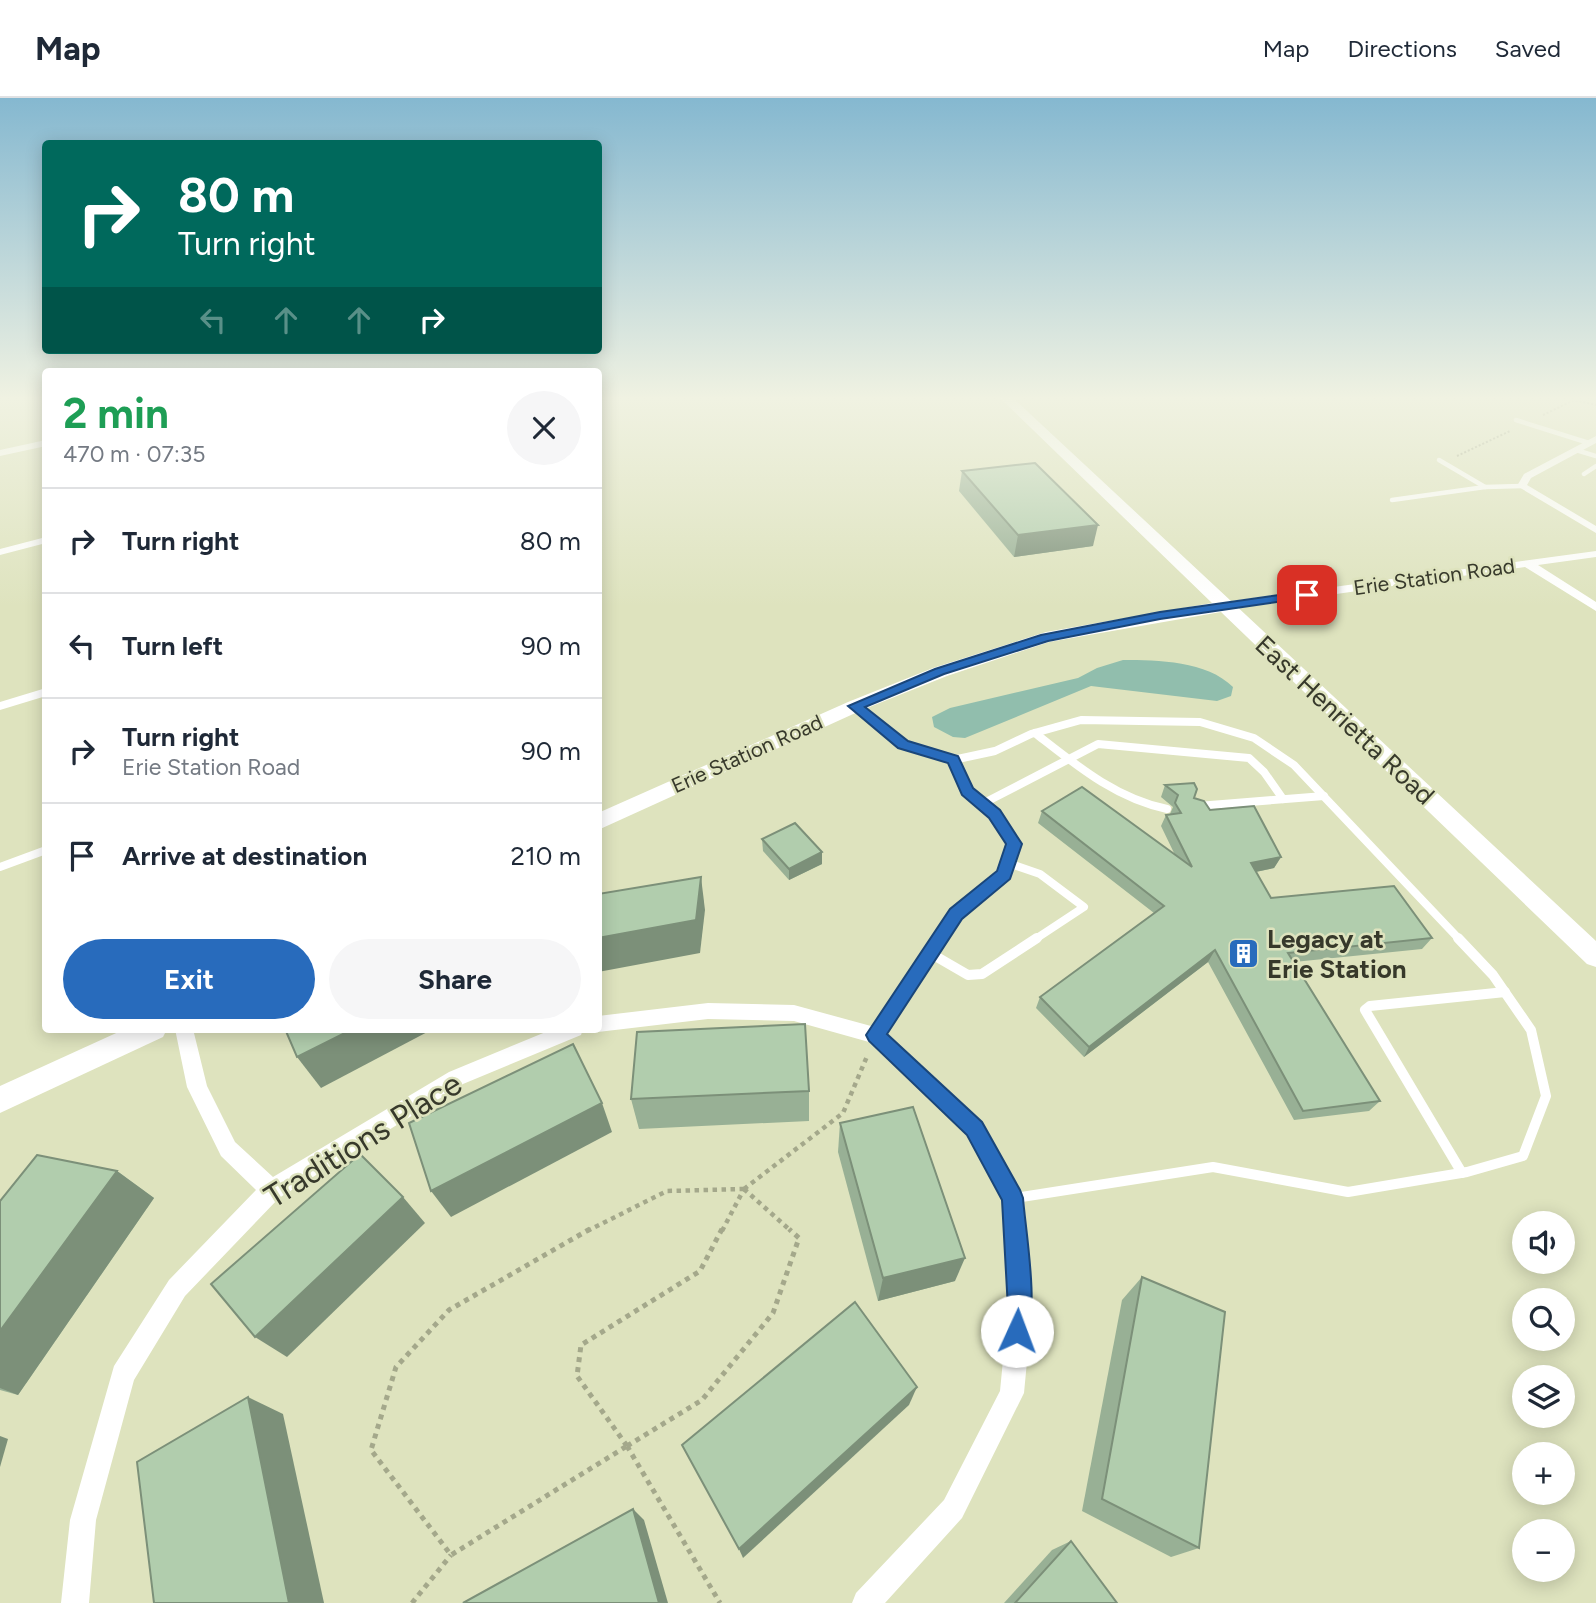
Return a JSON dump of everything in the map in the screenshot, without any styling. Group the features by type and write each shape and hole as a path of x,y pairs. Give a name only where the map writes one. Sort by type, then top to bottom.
{"main road":[{"name":"East Henrietta Road","path":"1078,466 1596,957"},
{"name":"Erie Station Road","path":"602,820 855,706 940,672 1046,637 1224,606"},
{"path":"0,1100 144,1033"}],"street":[{"path":"1545,466 1527,476 1522,486 1596,530"},
{"path":"0,552 42,541"},
{"name":"Erie Station Road","path":"1224,606 1596,554"},
{"path":"1528,564 1596,607"},
{"path":"0,706 42,693"},
{"path":"602,1024 708,1011 794,1013 875,1035 975,1128 1013,1198 1020,1309 1012,1393 953,1509 866,1603"},
{"path":"185,1033 197,1087 228,1149 271,1190"},
{"name":"Traditions Place","path":"75,1603 83,1520 123,1375 177,1289 271,1190 456,1078 564,1033"}],"lane":[{"path":"1450,466 1485,487"},
{"path":"1584,474 1596,466"},
{"path":"1392,500 1485,487 1522,486"},
{"path":"855,706 903,744 953,760 995,751 1035,733 1081,720 1200,722 1254,738 1294,765 1324,796 1493,975 1531,1031 1546,1096 1523,1156 1462,1173 1348,1192 1213,1167 1013,1198"},
{"path":"1035,733 1119,793 1144,806 1167,809"},
{"path":"982,804 1067,757 1098,744 1249,758 1257,764 1283,799"},
{"path":"875,1035 956,914 1004,874 1014,844 994,814 967,791 953,760"},
{"path":"1195,806 1324,796"},
{"path":"0,867 42,851"},
{"path":"930,953 968,975 982,974 1084,907 1040,874 1007,863"},
{"path":"1462,1173 1370,1022 1366,1010 1370,1006 1505,992"}],"path":[{"path":"720,1603 627,1447 577,1376 581,1345 700,1271 744,1189 843,1114 875,1035"},
{"path":"412,1603 451,1555 702,1400 773,1313 799,1238 744,1189 667,1191 596,1226 449,1310 396,1367 371,1450 451,1555"}],"shaded area":[{"path":"1123,660 1166,662 1196,667 1222,678 1233,687 1231,696 1217,701 1091,686 965,738 953,737 934,727 932,717 950,708 1078,678 1097,668"}],"building":[{"path":"1038,466 1098,525 1018,535 962,471"},
{"name":"Legacy at Erie Station","path":"1194,783 1197,789 1194,798 1204,801 1210,810 1254,806 1281,857 1251,863 1271,898 1394,886 1432,938 1288,953 1380,1101 1303,1111 1215,950 1089,1047 1040,997 1164,906 1042,811 1082,787 1192,867 1166,815 1181,813 1175,803 1178,795 1165,785"},
{"path":"795,823 822,852 789,869 762,839"},
{"path":"701,877 696,920 602,937 602,893"},
{"path":"805,1024 809,1091 631,1099 637,1032"},
{"path":"287,1033 345,1033 297,1057"},
{"path":"573,1044 602,1103 431,1191 409,1123"},
{"path":"913,1107 965,1258 883,1278 840,1123"},
{"path":"360,1154 403,1197 255,1337 211,1284"},
{"path":"37,1155 117,1171 0,1331 0,1201"},
{"path":"1142,1277 1225,1312 1199,1548 1102,1499"},
{"path":"855,1302 917,1387 739,1549 682,1445"},
{"path":"248,1397 289,1603 154,1603 137,1462"},
{"path":"633,1509 659,1603 463,1603"},
{"path":"1071,1541 1117,1603 1015,1603"}],"place":[{"name":"Legacy at Erie Station","path":"1244,954"}],"route":[{"path":"1017,1331 1020,1309 1013,1198 975,1128 875,1035 956,914 1004,874 1014,844 994,814 967,791 953,760 903,744 855,706 940,672 1046,637 1160,615 1307,595"}]}
